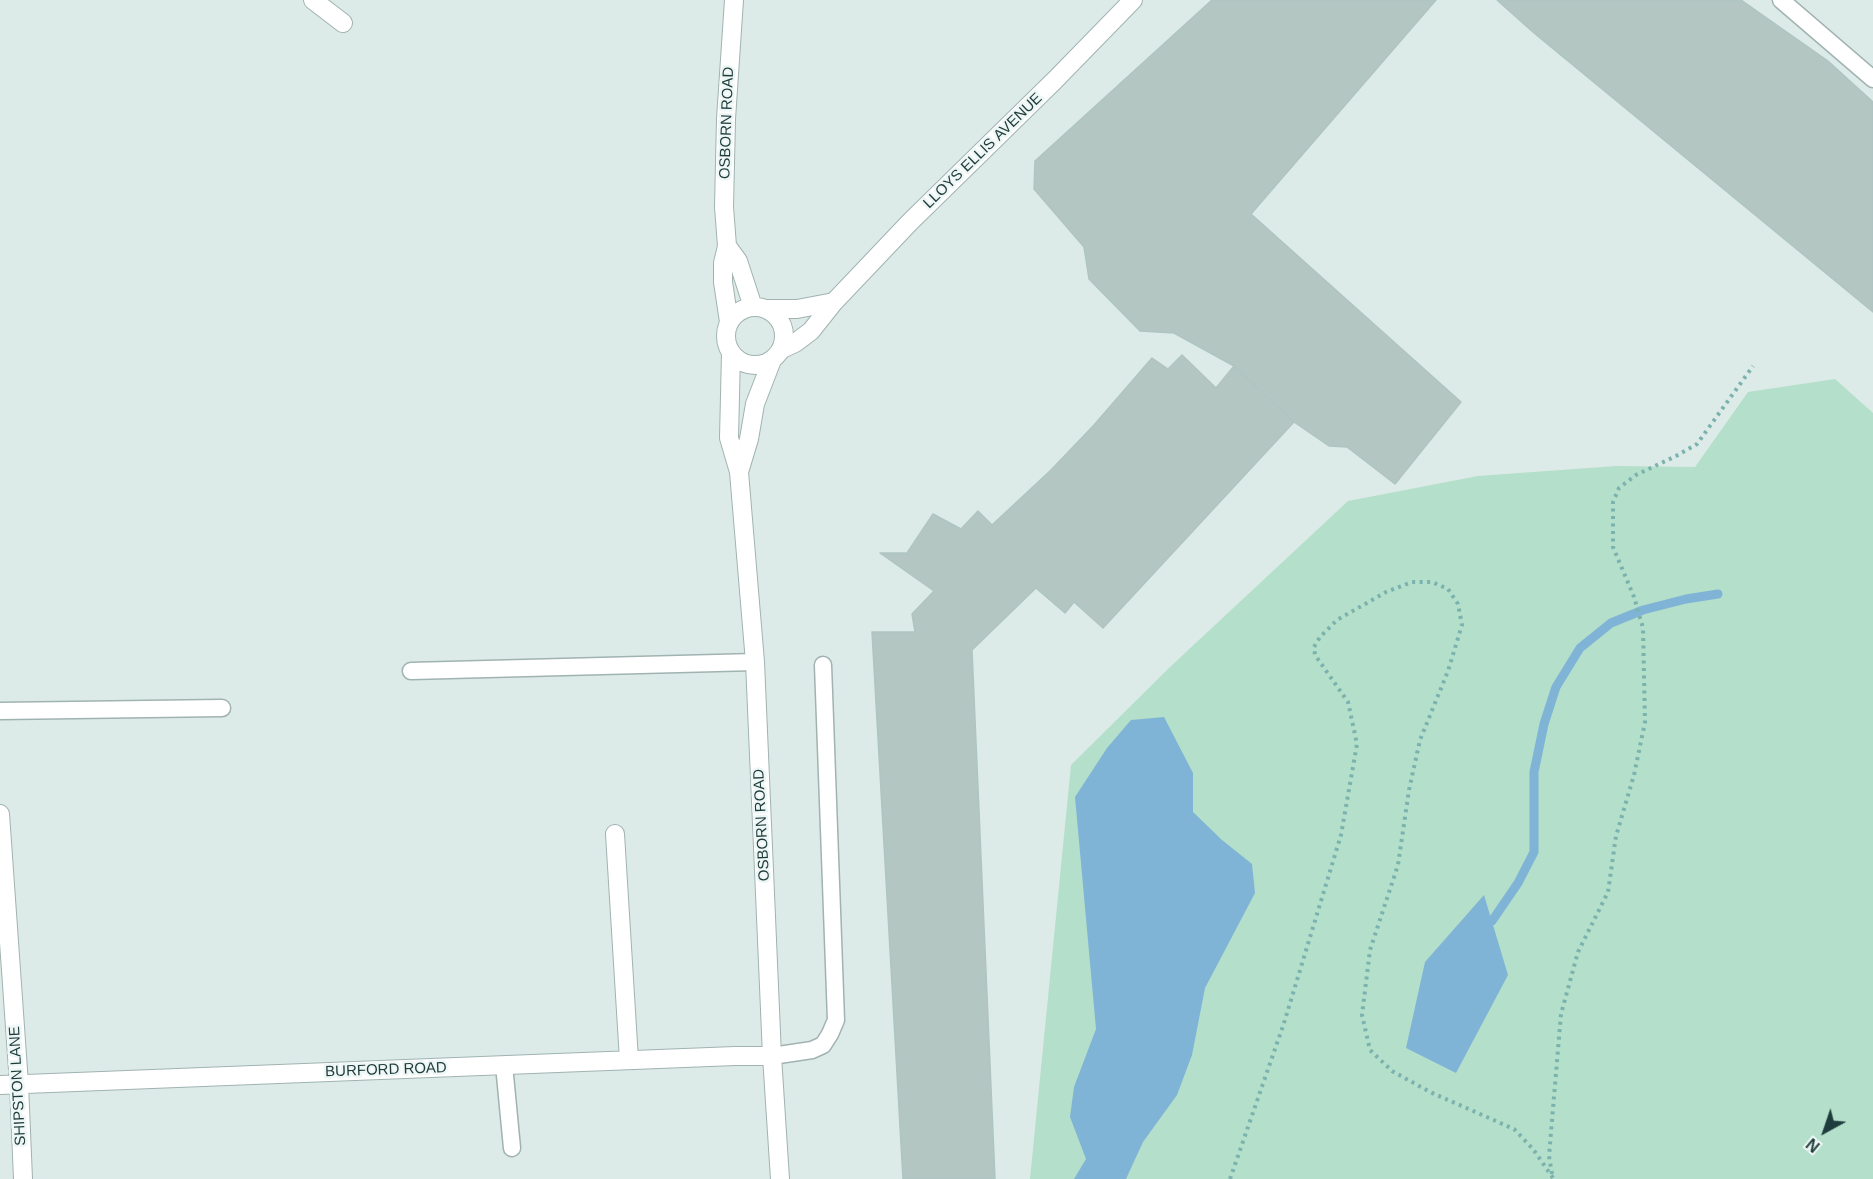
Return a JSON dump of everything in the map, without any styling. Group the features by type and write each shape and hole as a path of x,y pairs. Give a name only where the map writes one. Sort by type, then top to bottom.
{"street":[{"path":"313,0 343,23"},
{"name":"OSBORN ROAD","path":"729,322 723,282 723,263 727,246 724,207 726,119 734,0"},
{"name":"LLOYS ELLIS AVENUE","path":"777,355 811,331 834,302 910,222 1133,0"},
{"name":"OSBORN ROAD","path":"727,246 738,261 760,308"},
{"path":"760,308 777,316 783,326 785,338 777,355 758,366 743,363 731,353 726,338 729,322 739,311 760,308 797,309 834,302"},
{"name":"OSBORN ROAD","path":"731,353 729,438 739,472 755,662 772,1056 780,1179"},
{"name":"OSBORN ROAD","path":"739,472 749,439 755,405 777,355"},
{"name":"SHIPSTON LANE","path":"0,814 19,1084 22,1179"},
{"path":"615,834 629,1060"},
{"name":"BURFORD ROAD","path":"0,1085 772,1056"}],"lane":[{"path":"1781,0 1873,79"},
{"path":"411,671 755,662"},
{"path":"772,1056 812,1050 823,1045 836,1020 823,665"},
{"path":"0,711 222,708"},
{"path":"504,1065 512,1148"}],"path":[{"path":"1553,1179 1549,1156 1561,1014 1578,952 1608,892 1616,836 1634,775 1645,722 1642,628 1634,597 1613,547 1613,502 1619,488 1636,475 1698,444 1753,366"},
{"path":"1230,1179 1284,1023 1341,835 1357,744 1348,702 1315,655 1314,647 1320,637 1337,620 1386,592 1412,582 1432,582 1448,589 1458,604 1462,625 1449,671 1420,740 1409,790 1398,865 1370,950 1362,1015 1370,1050 1392,1071 1430,1092 1514,1129 1533,1149 1553,1179"}],"green space":[{"path":"1835,379 1873,413 1873,1179 1030,1179 1071,765 1170,667 1348,501 1478,476 1616,466 1695,467 1748,392"}],"water":[{"path":"1164,717 1193,773 1193,812 1222,840 1252,864 1255,893 1205,988 1192,1055 1177,1095 1143,1142 1126,1179 1074,1179 1086,1159 1070,1117 1074,1087 1096,1029 1075,797 1107,748 1131,720"},
{"path":"1484,895 1508,975 1456,1073 1406,1048 1425,962"}],"building":[{"path":"1212,0 1436,0 1251,214 1461,402 1395,484 1347,447 1329,446 1294,422 1234,366 1174,333 1140,331 1089,279 1084,247 1034,189 1035,161"},
{"path":"1497,0 1741,0 1828,61 1873,102 1873,312 1534,33"},
{"path":"1182,355 1216,388 1234,366 1294,422 1103,628 1074,602 1065,613 1036,588 972,650 995,1179 903,1179 872,632 915,632 912,614 934,591 880,553 907,553 933,514 961,529 978,511 992,525 1051,470 1152,358 1168,369"}],"waterway":[{"path":"1492,921 1518,883 1534,852 1534,772 1544,724 1556,687 1580,648 1611,623 1643,610 1718,594"}]}
